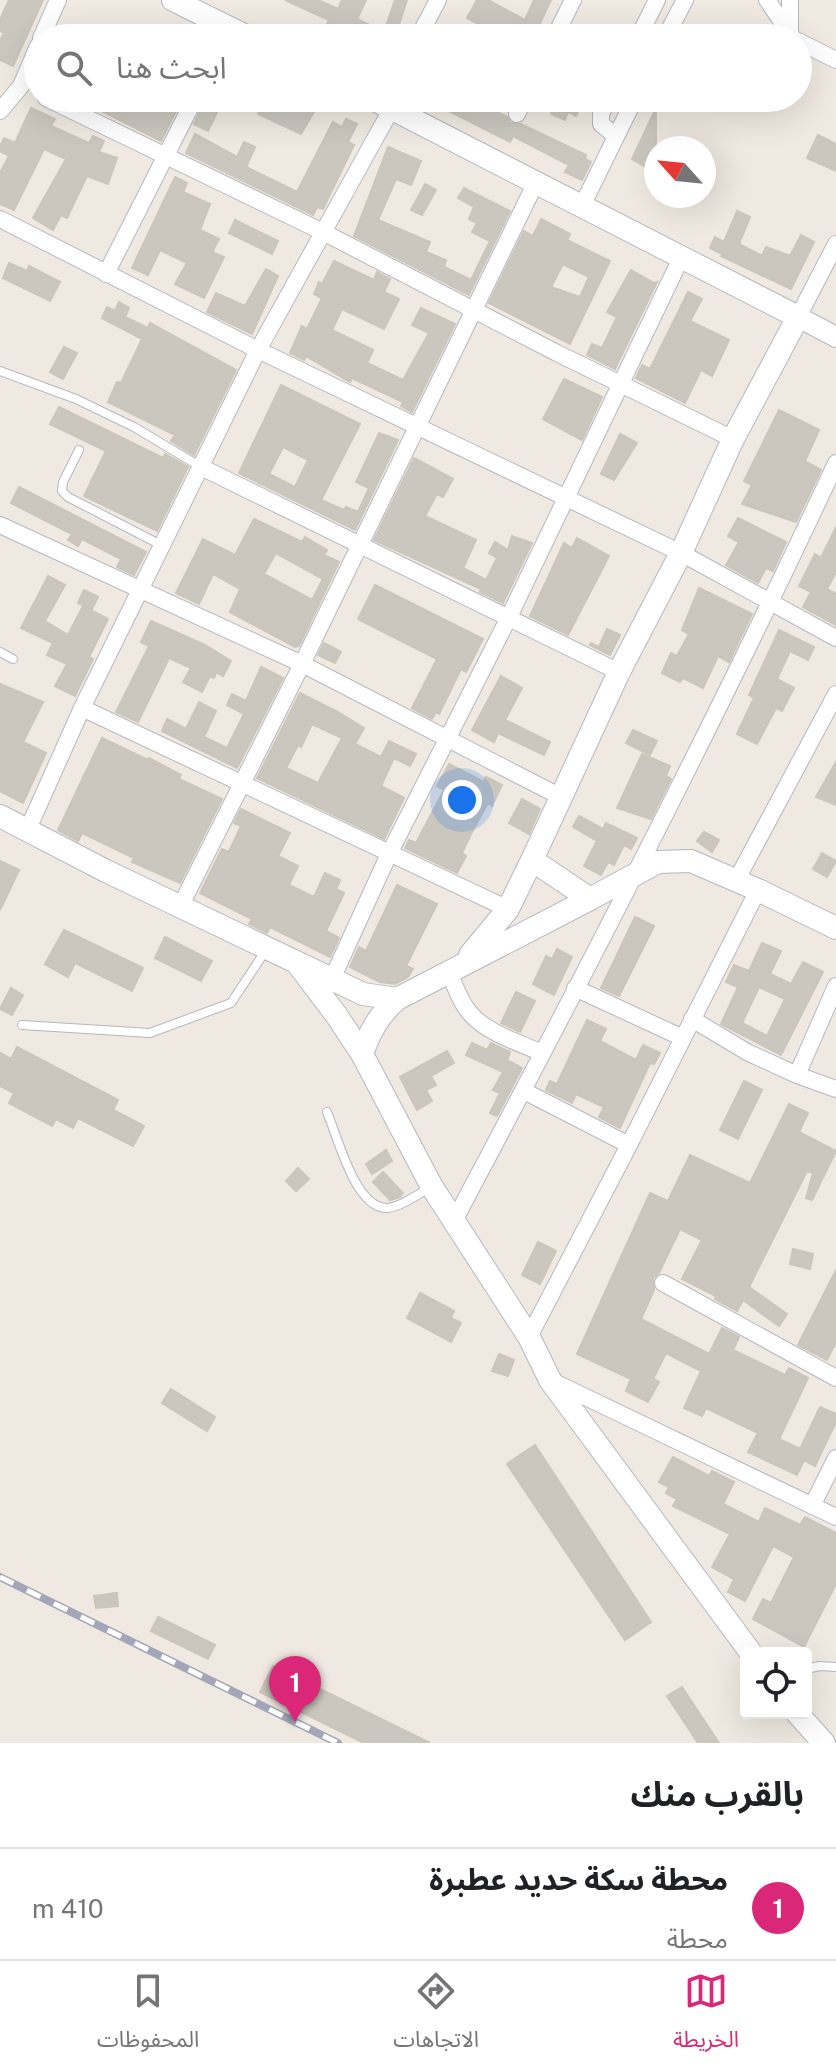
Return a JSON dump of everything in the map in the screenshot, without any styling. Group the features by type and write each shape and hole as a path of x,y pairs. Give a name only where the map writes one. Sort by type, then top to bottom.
{"main road":[{"path":"173,0 211,24"},
{"path":"400,112 798,317 733,439 508,909 456,967"},
{"path":"0,816 180,907 363,994 397,999"},
{"path":"532,860 590,899"},
{"path":"362,1054 370,1030 397,999 658,862 691,861 836,928"},
{"path":"297,963 362,1054 432,1187 529,1337 550,1380 747,1647"},
{"path":"802,1719 824,1743"}],"street":[{"path":"47,24 58,0"},
{"path":"425,24 438,0"},
{"path":"561,24 573,0"},
{"path":"645,24 657,0"},
{"path":"672,24 685,0"},
{"path":"767,0 784,24"},
{"path":"790,0 793,24"},
{"path":"812,47 836,60"},
{"path":"0,111 24,79"},
{"path":"75,112 323,232 733,439"},
{"path":"106,274 188,112"},
{"path":"28,829 82,708 143,590 258,350 390,112"},
{"path":"602,112 601,124 616,136"},
{"path":"582,206 628,112"},
{"path":"180,907 418,428 536,182"},
{"path":"0,219 258,350 681,553 836,638"},
{"path":"836,244 798,317 836,337"},
{"path":"332,979 389,854 509,617 682,256"},
{"path":"454,1221 635,873 770,604 836,463"},
{"path":"201,467 619,672"},
{"path":"0,525 302,664 561,797"},
{"path":"736,881 836,694"},
{"path":"82,708 508,909"},
{"path":"529,1337 758,890"},
{"path":"456,967 468,1011 479,1022 542,1053"},
{"path":"797,1075 836,986"},
{"path":"575,988 683,1038"},
{"path":"692,1019 747,1052 836,1089"},
{"path":"524,1091 629,1145"},
{"path":"663,1283 836,1378"},
{"path":"550,1380 836,1517"},
{"path":"812,1506 836,1458"}],"lane":[{"path":"0,371 76,399 134,427 201,467"},
{"path":"79,450 63,482 62,491 163,546"},
{"path":"0,652 13,659"},
{"path":"22,1025 150,1033 231,1003 266,949"},
{"path":"327,1112 361,1195 372,1206 390,1208 432,1187"},
{"path":"812,1668 836,1667"}],"building":[{"path":"9,0 43,0 32,24 24,24 24,42 13,66 0,60 0,41 4,33 0,31 0,20"},
{"path":"285,0 318,0 338,9 342,0 366,0 357,19 367,24 327,24 329,20"},
{"path":"395,0 407,0 399,24 387,24"},
{"path":"477,0 488,0 525,20 534,0 551,0 540,24 479,24 467,18"},
{"path":"29,112 40,112 55,119 51,126 89,143 93,136 104,141 99,152 117,158 108,184 87,176 67,218 61,215 53,230 33,218 66,159 44,149 14,210 0,204 0,173 9,156 0,151 0,147 4,138 15,143"},
{"path":"104,112 176,112 161,141"},
{"path":"200,112 217,112 208,131 194,124"},
{"path":"259,112 314,112 301,134"},
{"path":"451,112 497,112 511,123 521,124 586,155 585,159 591,162 582,180 565,172 569,165 513,136 510,142"},
{"path":"552,112 568,112 565,120"},
{"path":"656,112 656,136 644,136 644,166 632,159"},
{"path":"346,119 357,124 348,142 354,145 323,209 317,207 313,215 186,153 195,134 237,157 244,142 255,147 246,167 297,192 333,122 342,127"},
{"path":"818,135 836,144 836,171 807,158"},
{"path":"388,147 421,161 411,185 396,179 378,220 430,242 426,252 446,260 444,267 471,280 490,241 472,232 477,223 469,219 474,207 458,198 464,188 510,211 469,295 354,236"},
{"path":"175,177 187,183 183,192 210,204 200,230 219,239 212,252 224,257 204,298 175,284 187,263 160,250 148,275 132,268"},
{"path":"425,184 436,190 422,215 411,210"},
{"path":"737,211 750,217 739,244 762,256 766,247 790,256 801,235 814,242 791,289 710,248 715,237 724,242"},
{"path":"541,219 570,234 567,240 610,261 570,344 489,303 524,231 533,236","holes":["563,264 589,277 580,297 551,287"]},
{"path":"235,220 278,241 272,254 229,233"},
{"path":"334,261 374,280 377,272 390,279 384,292 399,299 384,329 342,309 332,330 373,350 367,363 403,380 429,333 412,325 421,308 455,324 412,412 401,406 403,402 352,378 350,382 306,356 304,360 290,353 302,326 307,329 322,298 314,294"},
{"path":"9,263 27,271 29,266 60,282 50,301 3,278"},
{"path":"266,269 278,276 252,334 207,312 216,293 245,306"},
{"path":"631,270 657,282 615,369 587,355 592,344 602,348 617,317 607,312"},
{"path":"688,292 702,299 690,321 729,340 712,376 701,370 685,403 636,378 642,365 650,369"},
{"path":"119,302 129,308 125,317 148,328 150,323 236,370 194,455 171,441 175,435 108,402 117,382 121,383 142,339 102,318 107,307 115,311"},
{"path":"64,347 77,353 63,379 50,372"},
{"path":"564,379 602,397 582,440 543,419"},
{"path":"281,385 360,424 321,500 344,510 346,507 358,512 369,488 356,482 379,433 398,440 355,530 239,473","holes":["283,447 308,460 295,487 269,474"]},
{"path":"59,407 188,467 157,531 84,496 106,451 50,424"},
{"path":"779,410 819,430 805,461 821,470 796,522 742,504 752,485 744,481"},
{"path":"620,434 637,443 614,480 601,474"},
{"path":"414,458 453,479 443,497 437,494 425,516 476,540 463,568 486,580 497,558 489,553 495,542 508,550 512,536 532,543 503,603 480,592 481,589 374,540"},
{"path":"19,487 146,552 134,575 117,567 121,559 82,539 78,546 68,540 72,534 11,503"},
{"path":"738,518 786,542 773,571 766,568 758,583 726,565 739,542 728,536"},
{"path":"254,519 302,542 305,537 327,550 324,555 339,562 299,646 295,647 230,612 240,589 213,574 199,604 176,593 203,539 235,555","holes":["276,553 323,579 312,600 264,574"]},
{"path":"836,527 836,572 827,589 836,594 836,625 803,607 811,592 799,586 815,554 821,558"},
{"path":"577,538 609,556 568,635 530,616 564,543 572,548"},
{"path":"48,576 65,585 45,621 68,635 83,606 108,619 89,657 93,659 75,696 55,686 67,664 47,655 53,643 21,628"},
{"path":"375,585 483,639 466,672 461,669 439,714 436,712 432,719 412,708 437,659 358,619"},
{"path":"699,588 752,614 729,662 718,656 703,688 683,678 680,682 662,673 671,653 677,656 689,634 682,630"},
{"path":"84,590 98,597 92,609 78,603"},
{"path":"151,621 205,645 231,661 223,676 216,672 214,678 210,676 202,692 183,682 191,668 169,658 138,722 116,712 149,646 141,642"},
{"path":"607,629 620,635 610,655 590,645 599,647"},
{"path":"779,630 814,647 808,660 790,651 777,679 794,688 782,711 776,708 757,744 737,734 754,698 749,695"},
{"path":"324,643 341,652 335,663 318,655"},
{"path":"261,667 283,678 237,768 162,731 167,719 186,729 199,702 216,711 204,737 227,748 244,714 227,705 232,694 246,701"},
{"path":"501,676 522,688 505,720 550,742 544,755 498,733 494,742 472,730"},
{"path":"0,684 43,702 23,742 46,753 23,803 0,791"},
{"path":"300,693 364,728 355,744 381,757 389,741 416,754 410,766 394,758 381,786 404,798 384,839 257,778","holes":["312,724 342,738 318,783 286,768"]},
{"path":"633,730 657,741 650,755 626,743"},
{"path":"102,738 149,758 181,775 179,779 222,799 180,883 132,862 134,858 82,833 78,841 58,830"},
{"path":"642,754 670,766 666,776 671,779 651,819 617,808"},
{"path":"836,762 836,805 816,797"},
{"path":"449,764 484,782 486,777 502,785 492,806 488,803 472,832 462,853 466,856 457,873 405,848 409,840 416,843 444,790 437,786"},
{"path":"522,799 540,809 529,834 509,823"},
{"path":"241,809 290,833 278,856 298,866 289,885 314,897 325,873 340,880 336,889 344,893 326,931 339,938 330,957 270,927 267,933 249,924 252,919 200,893 222,849 229,852 241,826 234,823"},
{"path":"579,816 603,829 606,823 637,838 631,849 624,845 614,865 608,862 601,875 584,866 597,841 573,827"},
{"path":"704,832 719,840 712,852 697,841"},
{"path":"822,853 836,861 827,877 813,869"},
{"path":"0,861 19,870 0,910"},
{"path":"397,885 437,904 406,966 413,969 408,977 395,984 380,982 350,967 359,947 366,951"},
{"path":"635,917 654,926 619,996 601,988"},
{"path":"64,930 143,968 132,991 75,963 68,977 45,964"},
{"path":"165,937 212,961 201,981 155,958"},
{"path":"762,943 781,951 770,974 791,984 803,962 823,972 781,1055 721,1024 738,987 726,982 734,965 749,971","holes":["759,987 785,999 767,1036 742,1023"]},
{"path":"557,949 572,957 554,995 533,984 546,956 552,959"},
{"path":"11,988 23,995 12,1015 0,1009"},
{"path":"516,992 535,1001 520,1032 501,1023"},
{"path":"587,1020 606,1029 600,1041 636,1060 643,1045 660,1053 654,1064 650,1063 620,1128 599,1117 604,1107 576,1094 572,1103 546,1090 550,1081 557,1084"},
{"path":"472,1043 487,1050 491,1043 510,1052 507,1060 522,1068 497,1116 490,1113 500,1093 493,1090 503,1072 466,1055"},
{"path":"17,1047 118,1100 113,1110 144,1126 133,1146 78,1118 73,1128 56,1119 52,1126 9,1103 14,1093 0,1086 0,1053 11,1059"},
{"path":"447,1051 454,1063 431,1076 436,1085 426,1090 432,1101 417,1110 400,1077"},
{"path":"744,1081 762,1090 738,1139 720,1130"},
{"path":"789,1104 808,1113 799,1132 836,1151 812,1200 806,1198 813,1173 807,1171 749,1287 787,1314 779,1326 743,1300 737,1311 715,1299 716,1296 682,1279 702,1240 680,1229 659,1273 653,1278 654,1290 641,1319 709,1354 722,1328 739,1337 733,1350 785,1375 789,1368 808,1378 779,1439 800,1449 820,1407 836,1414 836,1422 815,1466 804,1460 797,1475 748,1452 758,1433 706,1408 702,1416 684,1408 701,1371 666,1353 653,1379 659,1382 648,1402 626,1391 631,1379 577,1354 650,1193 668,1201 690,1155 750,1183"},
{"path":"386,1150 392,1161 372,1174 366,1164"},
{"path":"298,1168 309,1179 296,1191 286,1181"},
{"path":"383,1172 403,1193 400,1197 390,1200 373,1182"},
{"path":"538,1242 556,1251 540,1284 522,1275"},
{"path":"793,1249 813,1254 810,1269 790,1264"},
{"path":"836,1270 836,1342 827,1360 798,1345"},
{"path":"420,1293 454,1311 451,1318 461,1323 451,1342 407,1318"},
{"path":"499,1354 514,1360 508,1376 492,1371"},
{"path":"171,1389 215,1417 207,1431 162,1403"},
{"path":"535,1445 651,1622 625,1640 507,1464"},
{"path":"673,1457 709,1476 712,1471 734,1482 723,1504 759,1522 765,1508 800,1525 805,1517 836,1533 836,1584 804,1647 753,1619 763,1599 771,1603 794,1557 773,1546 745,1601 728,1592 734,1579 712,1567 730,1534 673,1506 677,1499 666,1493 669,1487 659,1482"},
{"path":"117,1593 118,1606 96,1608 94,1596"},
{"path":"158,1617 215,1645 208,1659 151,1631"},
{"path":"273,1666 430,1743 364,1743 260,1692"},
{"path":"682,1687 719,1743 698,1743 667,1696"}],"railway":[{"path":"0,1577 338,1743"}],"place":[{"name":"محطة سكة حديد عطبرة","path":"295,1722"}]}
